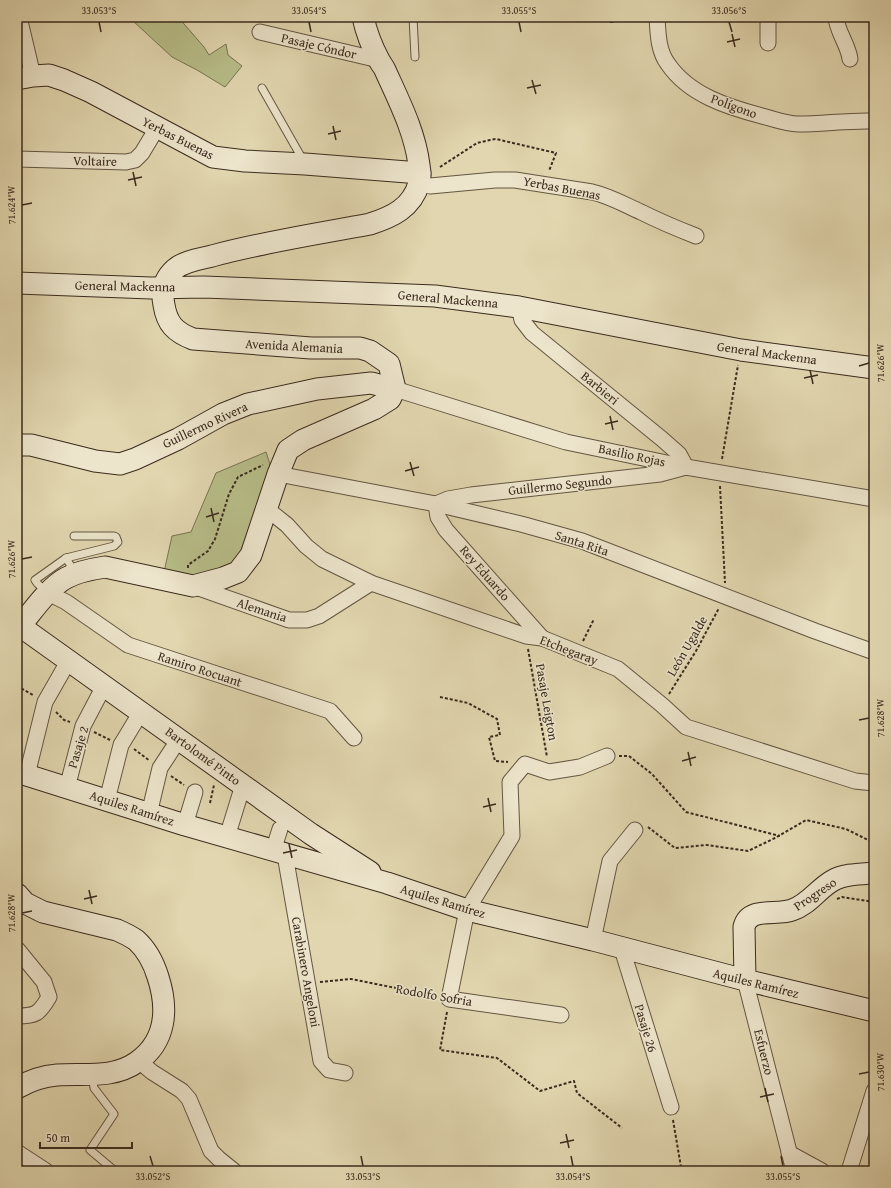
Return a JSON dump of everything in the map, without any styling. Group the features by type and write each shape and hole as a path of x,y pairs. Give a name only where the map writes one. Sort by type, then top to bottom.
{"street":[{"path":"19,17 25,77"},
{"path":"163,288 166,279 176,268 193,261 232,250 370,224 388,218 408,203 415,194 420,179 415,143 408,121 379,60 365,26 363,17"},
{"name":"Polígono","path":"658,17 659,39 667,64 687,84 725,106 784,122 797,124 874,121"},
{"path":"768,17 768,43"},
{"path":"836,17 836,24 849,52 850,59"},
{"name":"Pasaje Cóndor","path":"260,32 379,60"},
{"name":"Yerbas Buenas","path":"25,77 49,75 64,80 91,92 213,157 245,161 305,164 420,179 430,186 507,179 522,180 543,185 601,194 665,224 696,236"},
{"name":"Voltaire","path":"17,159 126,162 135,160 142,153 157,128"},
{"name":"General Mackenna","path":"17,283 163,288 204,287 435,296 519,307 741,350 874,368"},
{"name":"Avenida Alemania","path":"163,288 162,299 165,313 171,326 181,334 193,339 210,341 334,349 360,348 370,351 389,364 395,389"},
{"name":"Barbieri","path":"519,307 522,320 532,333 679,454 686,467"},
{"name":"Guillermo Rivera","path":"17,445 31,445 95,461 120,464 135,459 178,439 223,414 248,404 317,389 371,383 395,389"},
{"path":"18,628 48,593 65,579 71,566 92,569 105,567 193,586 223,578 238,572 250,555 267,509 271,469 288,450 303,440 374,409 390,399 395,389"},
{"name":"Basilio Rojas","path":"395,389 566,442 686,467 874,499"},
{"name":"Guillermo Segundo","path":"436,504 448,499 471,495 660,474 686,467"},
{"name":"Santa Rita","path":"271,469 436,504 521,524 582,541 815,631 874,652"},
{"name":"Rey Eduardo","path":"436,504 438,518 446,530 542,638"},
{"name":"Etchegaray","path":"267,509 287,525 306,546 322,559 371,583 526,636 542,638 618,669 686,727 855,781 874,783"},
{"name":"Alemania","path":"193,586 289,620 308,620 319,616 371,583"},
{"name":"Ramiro Rocuant","path":"48,593 66,602 128,645 330,711 354,738"},
{"name":"Bartolomé Pinto","path":"18,628 69,660 311,834 387,883"},
{"path":"22,773 45,702 69,660"},
{"name":"Pasaje 2","path":"67,788 83,726 104,686"},
{"path":"107,800 121,745 141,712"},
{"path":"149,814 160,768 179,739"},
{"path":"449,999 467,910 512,836 510,782 526,764 549,772 580,767 607,756"},
{"name":"Aquiles Ramírez","path":"22,773 227,838 387,883 467,910 593,940 622,949 874,1011"},
{"path":"227,838 243,785"},
{"path":"185,825 195,792"},
{"path":"280,829 280,853"},
{"path":"593,940 610,861 635,830"},
{"name":"Carabinero Angeloni","path":"280,853 307,983 321,1061 329,1070 345,1073"},
{"name":"Progreso","path":"745,980 744,927 748,917 757,914 787,912 794,910 800,907 832,881 844,876 874,873"},
{"path":"17,894 25,903 43,912 117,930 129,935 137,941 148,954 155,968 164,999 163,1024 155,1043 139,1061 120,1071 92,1075 62,1075 42,1078 27,1082 17,1088"},
{"path":"17,949 44,982 49,997 42,1010 31,1016 17,1016"},
{"name":"Pasaje 26","path":"622,949 671,1107"},
{"name":"Esfuerzo","path":"745,980 794,1171"},
{"name":"Rodolfo Sofria","path":"449,999 561,1015"},
{"path":"139,1061 152,1072 182,1091 189,1099 211,1151 234,1171"},
{"path":"849,1171 874,1091"},
{"path":"17,1152 46,1171"},
{"path":"789,1153 822,1171"}],"lane":[{"path":"413,17 415,57"},
{"path":"262,88 305,164"},
{"path":"71,566 114,546 118,542 114,536 74,536"},
{"path":"92,1075 94,1088 114,1114 90,1150 115,1171"}],"path":[{"path":"601,18 611,22 625,17"},
{"path":"440,167 477,143 496,139 556,153 543,185"},
{"path":"188,565 208,551 215,539 229,494 238,477 260,466 271,469"},
{"name":"León Ugalde","path":"662,705 696,651 726,596"},
{"path":"577,652 594,619"},
{"name":"Pasaje Leigton","path":"526,636 549,772"},
{"path":"17,686 45,702 64,720 83,726 121,745 130,746 195,792"},
{"path":"440,697 468,703 497,719 500,735 490,737 495,761 526,764"},
{"path":"607,756 629,756 652,774 686,812 780,836"},
{"path":"210,803 214,784"},
{"path":"635,830 644,824 675,848 707,845 748,850 780,836 806,820 846,829 874,843"},
{"path":"835,899 842,897 874,902"},
{"name":"Rodolfo Sofria","path":"307,983 351,980 449,999"},
{"path":"449,999 440,1050 497,1058 540,1091 574,1081 577,1093 622,1128"},
{"path":"671,1107 681,1167 683,1171"}],"green space":[{"path":"135,17 178,17 209,55 226,44 228,55 242,66 225,87 172,57 132,20"},
{"path":"266,452 270,464 268,477 249,535 234,563 225,569 188,578 164,572 172,536 191,532 216,473"}]}
